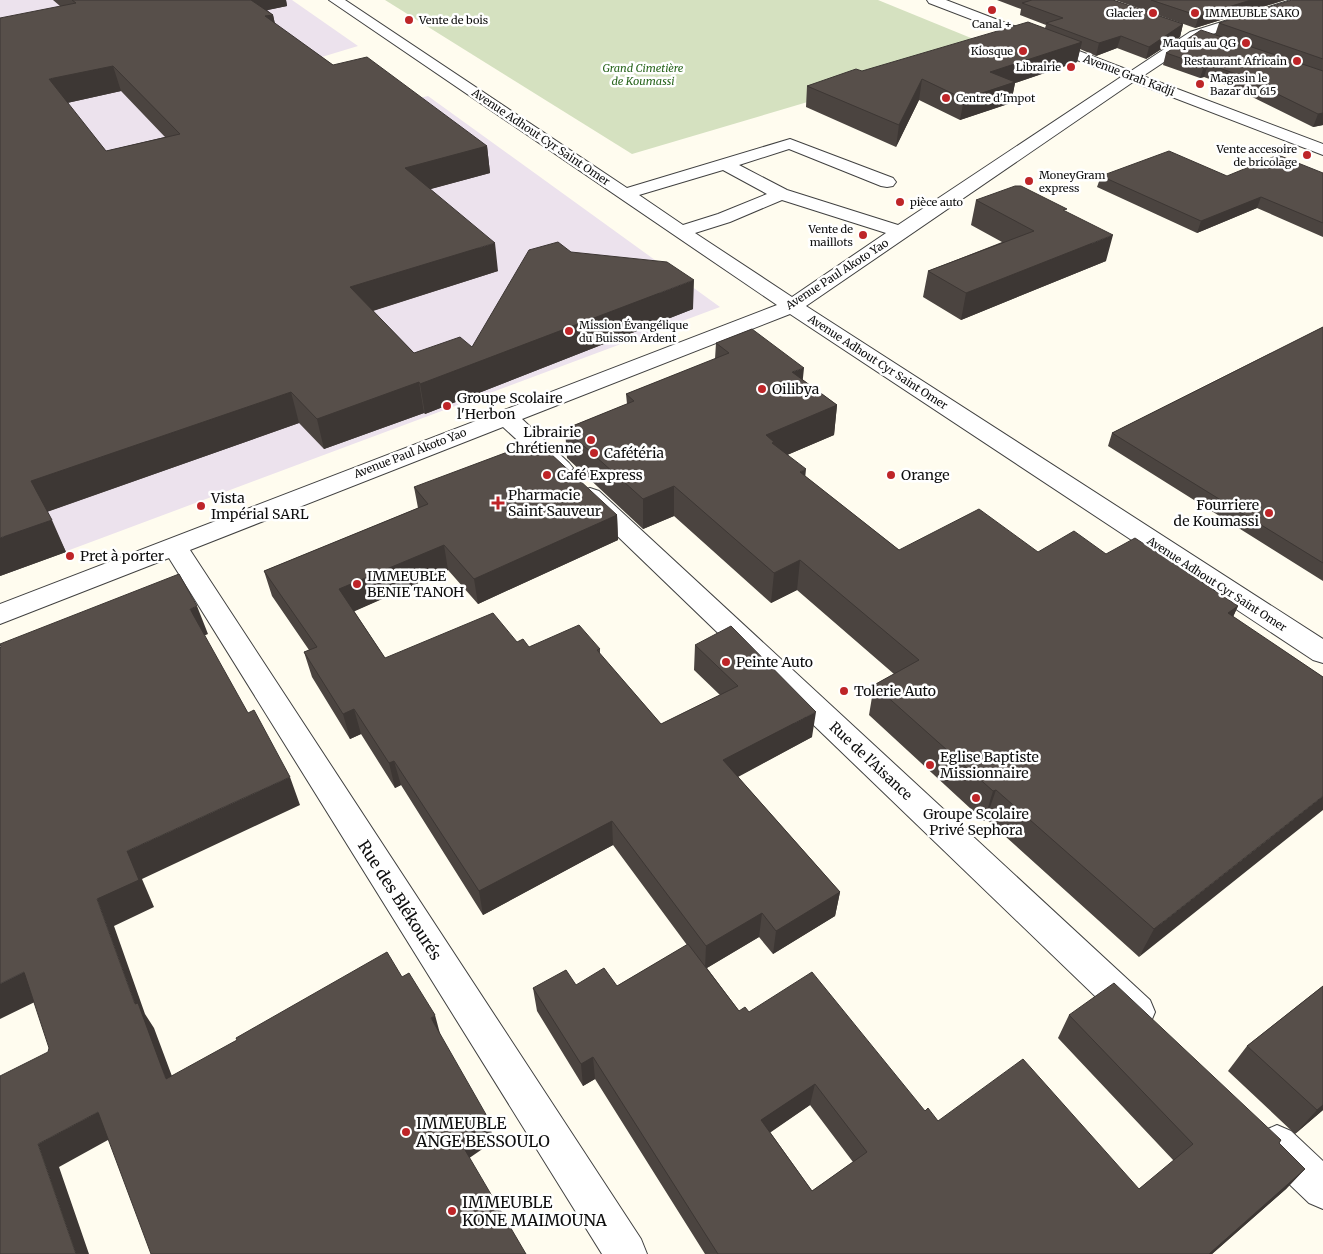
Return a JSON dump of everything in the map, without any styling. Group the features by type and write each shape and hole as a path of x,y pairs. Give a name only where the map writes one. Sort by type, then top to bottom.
{"street":[{"name":"Avenue Adhout Cyr Saint Omer","path":"336,0 792,306 1323,653"},
{"name":"Avenue Grah Kadji","path":"934,0 1323,150"},
{"name":"Avenue Paul Akoto Yao","path":"0,614 792,306 1131,76 1195,35 1304,0"},
{"path":"1177,28 1213,41"},
{"path":"625,194 790,144 887,182"},
{"path":"725,164 781,194 901,232"},
{"path":"681,231 724,218 781,194"},
{"name":"Rue de l'Aisance","path":"506,416 1157,1031"},
{"name":"Rue des Blékourés","path":"174,546 626,1254"},
{"path":"1258,1127 1323,1188"}],"shaded area":[{"path":"0,0 292,0 358,46 302,63 291,129 428,96 720,307 0,576"}],"green space":[{"name":"Grand Cimetière de Koumassi","path":"385,0 878,0 993,47 632,154"}],"building":[{"path":"72,0 251,0 273,15 265,16 333,65 367,57 487,146 405,168 495,243 350,287 414,353 460,337 472,347 529,250 558,242 571,252 667,262 694,280 420,384 419,382 317,419 291,392 31,481 52,520 0,538 0,18 76,3","holes":["113,66 180,134 106,151 49,79"]},
{"path":"1032,0 1113,0 1183,24 1149,47 1121,36 1099,43 1046,23 1063,18 1022,3"},
{"path":"1151,0 1251,0 1199,16"},
{"path":"1292,0 1323,0 1323,59 1219,23"},
{"path":"1028,22 1082,42 990,72 1015,82 964,99 922,79 899,125 807,86 856,69 862,71"},
{"path":"1201,30 1323,71 1323,113 1318,114 1239,75 1208,64 1204,66 1166,53"},
{"path":"1169,151 1227,176 1278,155 1323,173 1323,223 1261,197 1201,221 1101,176"},
{"path":"1015,186 1021,186 1067,209 1063,210 1113,235 966,293 928,271 1034,231 976,200"},
{"name":"Fourriere de Koumassi","path":"1323,327 1323,563 1112,433"},
{"path":"752,329 804,368 792,372 837,405 766,435 774,442 772,443 806,469 800,472 899,550 979,509 1038,552 1074,531 1106,554 1135,538 1238,606 1228,613 1323,677 1323,796 1154,929 996,790 993,791 874,685 919,660 800,560 774,573 674,486 643,499 565,429 634,401 626,394 729,353 716,343"},
{"path":"537,441 617,515 474,579 444,545 339,589 385,658 493,613 517,642 523,639 529,647 579,625 600,649 597,650 661,724 738,686 695,645 731,626 816,712 723,760 840,892 776,931 762,913 706,946 612,821 479,891 394,761 389,763 354,709 343,714 304,652 317,647 264,571 428,504 414,487"},
{"path":"179,574 197,606 190,609 248,713 254,710 290,777 127,851 139,880 97,899 135,1004 138,1003 166,1079 237,1040 236,1038 387,952 402,977 409,973 435,1015 431,1018 488,1118 458,1138 526,1254 151,1254 98,1112 38,1144 76,1254 0,1254 0,1076 48,1052 49,1048 24,972 0,984 0,644"},
{"path":"688,944 739,1011 745,1007 749,1012 812,972 925,1111 928,1108 938,1121 1023,1059 1139,1189 1193,1144 1069,1015 1114,983 1281,1140 1279,1143 1305,1169 1209,1254 718,1254 593,1057 581,1064 533,988 566,970 576,985 604,968 617,986","holes":["815,1084 867,1152 812,1191 761,1120"]},
{"path":"1323,986 1323,1105 1317,1110 1247,1046"}],"place":[{"name":"Canal +","path":"992,10"},
{"name":"Glacier","path":"1153,13"},
{"name":"IMMEUBLE SAKO","path":"1195,13"},
{"name":"Vente de bois","path":"409,20"},
{"name":"Maquis au QG","path":"1246,43"},
{"name":"Kiosque","path":"1023,51"},
{"name":"Restaurant Africain","path":"1297,61"},
{"name":"Librairie","path":"1071,67"},
{"name":"Magasin le Bazar du 615","path":"1200,84"},
{"name":"Centre d'Impot","path":"946,98"},
{"name":"Vente accesoire de bricolage","path":"1307,155"},
{"name":"MoneyGram express","path":"1029,181"},
{"name":"pièce auto","path":"900,202"},
{"name":"Vente de maillots","path":"863,235"},
{"name":"Mission Évangélique du Buisson Ardent","path":"569,331"},
{"name":"Oilibya","path":"762,389"},
{"name":"Groupe Scolaire l'Herbon","path":"447,406"},
{"name":"Librairie Chrétienne","path":"591,440"},
{"name":"Cafétéria","path":"594,453"},
{"name":"Café Express","path":"547,475"},
{"name":"Orange","path":"891,475"},
{"name":"Pharmacie Saint Sauveur","path":"498,503"},
{"name":"Vista Impérial SARL","path":"201,506"},
{"name":"Fourriere de Koumassi","path":"1269,513"},
{"name":"Pret à porter","path":"70,556"},
{"name":"IMMEUBLE BENIE TANOH","path":"357,584"},
{"name":"Peinte Auto","path":"726,662"},
{"name":"Tolerie Auto","path":"844,691"},
{"name":"Eglise Baptiste Missionnaire","path":"930,765"},
{"name":"Groupe Scolaire Privé Sephora","path":"976,798"},
{"name":"IMMEUBLE ANGE BESSOULO","path":"406,1132"},
{"name":"IMMEUBLE KONE MAIMOUNA","path":"452,1211"}]}
